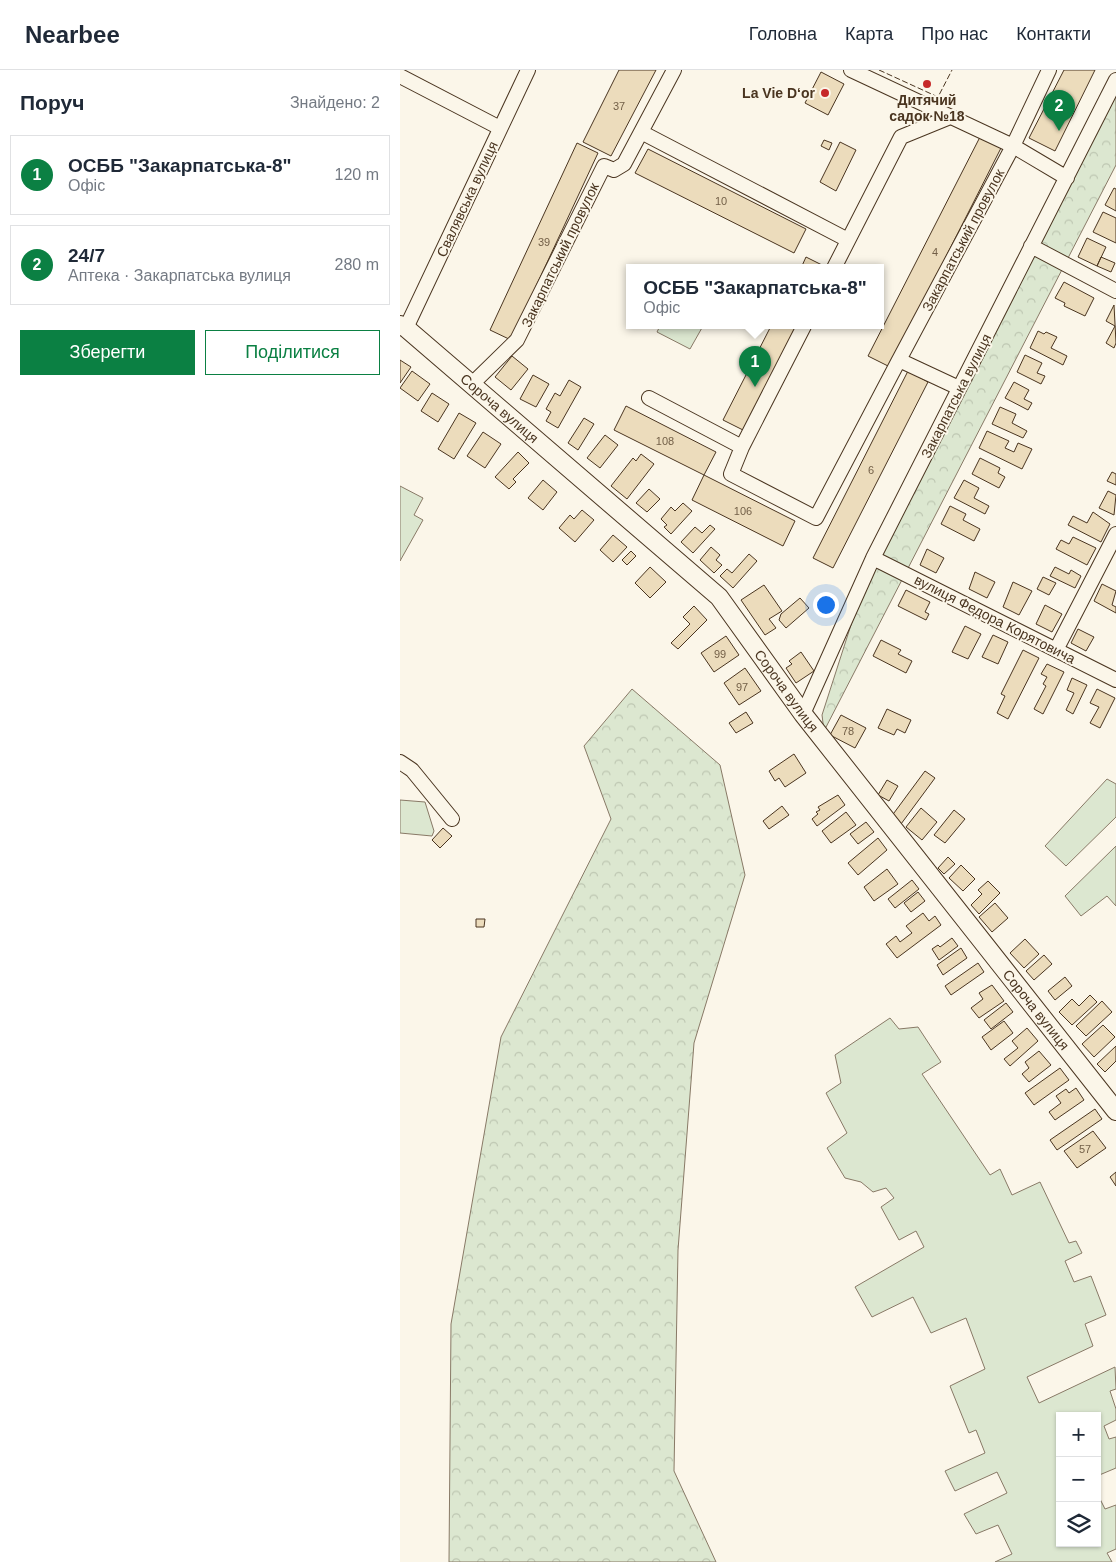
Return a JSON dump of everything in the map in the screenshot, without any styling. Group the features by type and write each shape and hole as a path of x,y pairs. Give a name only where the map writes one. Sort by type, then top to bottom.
{"main road":[{"name":"Сороча вулиця","path":"403,326 720,597 803,714 1116,1111"}],"street":[{"name":"Свалявська вулиця","path":"403,326 528,70"},
{"name":"Закарпатський провулок","path":"472,384 517,340 604,166 614,170 624,164 674,70"},
{"path":"851,70 1013,146 1067,178"},
{"name":"Закарпатський провулок","path":"802,329 730,474 816,518 1013,146 1048,70"},
{"path":"400,76 500,128"},
{"name":"Закарпатська вулиця","path":"803,714 873,558 1031,246 1067,178 1111,103 1116,80"},
{"path":"836,264 901,137 950,117"},
{"path":"641,132 848,240"},
{"path":"1031,246 1116,291"},
{"path":"899,360 959,388"},
{"path":"649,398 742,447"},
{"path":"1056,650 1116,534"},
{"name":"вулиця Федора Корятовича","path":"873,558 1116,680"},
{"path":"400,762 412,770 452,819"}],"green space":[{"path":"1116,88 1116,165 824,731 822,715 860,597"},
{"path":"658,329 701,329 690,349 657,332"},
{"path":"400,486 423,498 414,515 423,520 400,561"},
{"path":"632,689 720,765 745,875 694,1043 678,1250 674,1471 716,1562 449,1562 451,1324 501,1037 611,819 584,746"},
{"path":"1107,779 1116,784 1116,817 1066,866 1045,846"},
{"path":"400,800 425,802 434,831 432,836 400,833"},
{"path":"1116,846 1116,906 1107,896 1081,916 1065,896"},
{"path":"890,1018 899,1029 918,1027 941,1062 922,1074 990,1175 1000,1169 1012,1195 1040,1182 1069,1243 1076,1241 1082,1253 1065,1261 1074,1282 1091,1276 1106,1315 1085,1324 1093,1346 1027,1377 1039,1403 1115,1367 1116,1389 1110,1391 1116,1409 1116,1420 1104,1426 1109,1439 1116,1437 1116,1468 1101,1474 1101,1412 1056,1412 1056,1547 1101,1547 1101,1501 1105,1509 1116,1505 1116,1549 1107,1553 1112,1562 995,1562 1012,1554 998,1525 976,1534 964,1514 1007,1493 997,1472 955,1491 945,1471 985,1453 976,1430 969,1433 950,1386 985,1369 966,1318 931,1333 913,1297 872,1317 855,1287 924,1247 916,1231 899,1240 881,1207 894,1198 886,1188 873,1192 861,1182 845,1178 827,1148 847,1133 826,1093 841,1083 835,1055"}],"building":[{"path":"619,70 656,70 611,156 583,142"},
{"path":"1064,70 1095,70 1055,151 1029,138"},
{"name":"La Vie D‘or","path":"821,72 844,84 828,115 805,103"},
{"path":"980,137 1001,148 890,367 868,356 882,329 884,329 884,325"},
{"path":"824,140 832,143 829,150 821,146"},
{"path":"840,142 856,150 836,191 820,182"},
{"path":"577,143 598,153 511,340 490,330"},
{"path":"648,149 806,229 794,253 635,173"},
{"path":"1114,188 1116,189 1116,211 1105,205"},
{"path":"1103,212 1116,218 1116,243 1093,232"},
{"path":"1087,238 1106,247 1097,266 1078,257"},
{"path":"806,257 820,264 803,264"},
{"path":"1101,257 1115,263 1111,272 1097,266"},
{"path":"1064,282 1094,298 1085,316 1064,306 1065,303 1055,298"},
{"path":"1114,305 1116,343 1114,348 1106,343 1115,326 1106,321"},
{"path":"769,329 799,329 747,432 723,420"},
{"path":"1038,331 1057,337 1051,348 1067,356 1063,365 1030,348"},
{"path":"1025,355 1042,363 1037,373 1045,376 1041,384 1017,372"},
{"path":"512,356 528,369 511,390 495,377"},
{"path":"400,360 411,367 400,383"},
{"path":"412,371 430,384 418,401 400,388"},
{"path":"908,371 928,382 833,568 813,558"},
{"path":"533,375 549,384 536,407 520,399"},
{"path":"569,380 581,387 558,428 546,421 551,412 546,409 555,393 560,396"},
{"path":"1014,382 1029,390 1024,399 1032,403 1028,410 1005,398"},
{"path":"432,393 449,404 438,422 421,411"},
{"path":"626,406 716,452 704,475 614,430"},
{"path":"1000,407 1016,414 1012,423 1027,431 1023,438 992,424"},
{"path":"459,413 476,423 454,459 438,449"},
{"path":"584,418 594,424 578,450 568,443"},
{"path":"987,431 1009,441 1005,448 1014,452 1018,443 1032,449 1022,469 979,448"},
{"path":"483,432 501,444 485,468 467,456"},
{"path":"605,435 618,445 600,468 587,458"},
{"path":"518,452 529,463 513,479 516,482 509,489 495,477"},
{"path":"641,454 654,464 627,499 611,486 633,458 636,461"},
{"path":"980,458 1000,468 998,473 1005,477 999,488 972,474"},
{"path":"1112,472 1116,474 1116,485 1107,481"},
{"path":"704,475 795,521 783,546 692,500"},
{"path":"543,480 557,492 543,510 528,498"},
{"path":"964,480 979,488 974,498 989,506 985,514 954,498"},
{"path":"649,489 660,499 647,512 636,503"},
{"path":"1108,491 1116,495 1114,515 1099,508"},
{"path":"683,503 692,511 671,534 664,527 667,525 661,519 671,507 675,511"},
{"path":"950,506 966,514 963,520 980,529 974,541 941,524"},
{"path":"582,510 594,520 575,542 559,528 570,515 574,519"},
{"path":"1093,512 1110,524 1101,542 1068,525 1073,516 1087,523"},
{"path":"710,525 715,529 693,553 681,542 695,527 702,533"},
{"path":"613,535 627,547 613,562 600,550"},
{"path":"1073,537 1096,548 1087,565 1056,549 1061,540 1069,544"},
{"path":"711,547 720,555 716,560 722,565 714,573 700,560"},
{"path":"927,549 944,558 936,573 920,565"},
{"path":"631,551 636,556 627,565 622,560"},
{"path":"749,554 757,561 733,588 720,576 727,569 732,573"},
{"path":"650,567 666,582 650,598 635,583"},
{"path":"1055,567 1069,574 1071,570 1081,576 1075,588 1050,576"},
{"path":"975,572 995,582 987,598 969,589"},
{"path":"1043,577 1056,583 1049,595 1037,589"},
{"path":"1013,582 1032,591 1019,615 1003,607"},
{"path":"1102,584 1116,591 1112,605 1116,607 1116,613 1094,601"},
{"path":"764,585 782,611 769,619 776,628 765,635 741,600"},
{"path":"906,590 930,602 925,612 929,614 926,620 898,606"},
{"path":"800,598 809,608 786,628 779,620 781,614"},
{"path":"1045,605 1062,614 1052,632 1036,624"},
{"path":"694,606 707,620 678,649 671,643 690,624 683,617"},
{"path":"965,626 981,634 968,659 952,652"},
{"path":"1078,629 1094,637 1086,651 1071,643"},
{"path":"993,635 1008,642 998,664 982,657"},
{"path":"726,636 739,655 714,672 701,653"},
{"path":"881,640 901,650 898,654 912,661 906,673 873,656"},
{"path":"1023,650 1039,658 1008,719 997,713 1005,696 1001,694"},
{"path":"801,652 814,671 796,683 786,668 792,664 789,661"},
{"path":"1047,664 1064,672 1043,714 1034,709 1046,686 1043,684 1047,677 1041,674"},
{"path":"745,668 761,691 739,705 724,683"},
{"path":"1072,678 1087,685 1073,714 1066,710 1074,693 1067,690"},
{"path":"1097,689 1115,698 1100,728 1090,723 1099,707 1090,703"},
{"path":"887,709 911,720 905,733 897,729 894,735 878,728"},
{"path":"746,712 753,723 736,733 729,723"},
{"path":"841,715 866,728 855,748 830,735"},
{"path":"794,754 806,773 785,787 779,778 775,781 769,771"},
{"path":"925,771 935,778 901,824 891,817"},
{"path":"887,780 898,786 889,801 878,795"},
{"path":"838,795 845,805 817,826 812,819 818,814 816,812 820,810 818,807"},
{"path":"782,806 789,815 769,829 763,821"},
{"path":"921,808 937,822 922,840 906,827"},
{"path":"954,810 965,819 945,843 934,835"},
{"path":"846,812 856,825 831,843 822,831"},
{"path":"866,822 874,832 858,844 850,834"},
{"path":"443,828 452,836 440,848 432,840"},
{"path":"878,838 887,850 858,875 848,863"},
{"path":"948,857 955,864 944,874 938,868"},
{"path":"961,865 975,879 963,891 949,878"},
{"path":"887,869 898,884 874,901 864,887"},
{"path":"912,880 919,889 895,908 888,899"},
{"path":"988,881 1000,893 979,914 971,905 982,894 978,890"},
{"path":"918,892 925,901 911,912 904,903"},
{"path":"995,903 1008,918 992,932 979,917"},
{"path":"923,913 929,921 935,916 941,925 897,958 886,944 896,936 900,942 912,933 906,926"},
{"path":"476,919 485,919 484,927 476,927"},
{"path":"952,938 958,946 939,960 932,949 938,945 940,947"},
{"path":"1025,939 1039,954 1024,968 1010,953"},
{"path":"961,948 967,958 943,975 937,965"},
{"path":"1044,955 1052,964 1034,980 1026,971"},
{"path":"978,963 984,972 951,995 945,986"},
{"path":"1065,977 1072,986 1055,1000 1048,991"},
{"path":"992,985 1004,1001 979,1018 971,1008 983,999 979,993"},
{"path":"1090,995 1097,1002 1072,1025 1059,1012 1072,999 1079,1006"},
{"path":"1102,1001 1112,1012 1086,1036 1076,1026"},
{"path":"1006,1003 1013,1012 991,1029 984,1020"},
{"path":"1004,1021 1013,1033 991,1050 982,1037"},
{"path":"1103,1025 1115,1037 1094,1057 1082,1044"},
{"path":"1027,1028 1038,1041 1010,1066 1004,1059 1018,1048 1012,1041"},
{"path":"1116,1046 1116,1061 1105,1072 1097,1064"},
{"path":"1039,1051 1051,1065 1029,1082 1022,1074 1029,1068 1025,1062"},
{"path":"1060,1068 1069,1080 1034,1105 1025,1093"},
{"path":"1076,1088 1084,1100 1055,1120 1049,1112 1061,1103 1056,1096 1066,1089 1069,1093"},
{"path":"1095,1109 1102,1119 1057,1150 1050,1140"},
{"path":"1093,1131 1106,1148 1077,1168 1064,1151"},
{"path":"1116,1172 1116,1186 1110,1177"}],"fence":[{"path":"879,70 938,97 952,70"}],"place":[{"name":"Дитячий садок №18","path":"927,84"},
{"name":"La Vie D‘or","path":"825,93"},
{"name":"24/7","path":"1059,131"},
{"name":"ОСББ \"Закарпатська-8\"","path":"755,387"}]}
